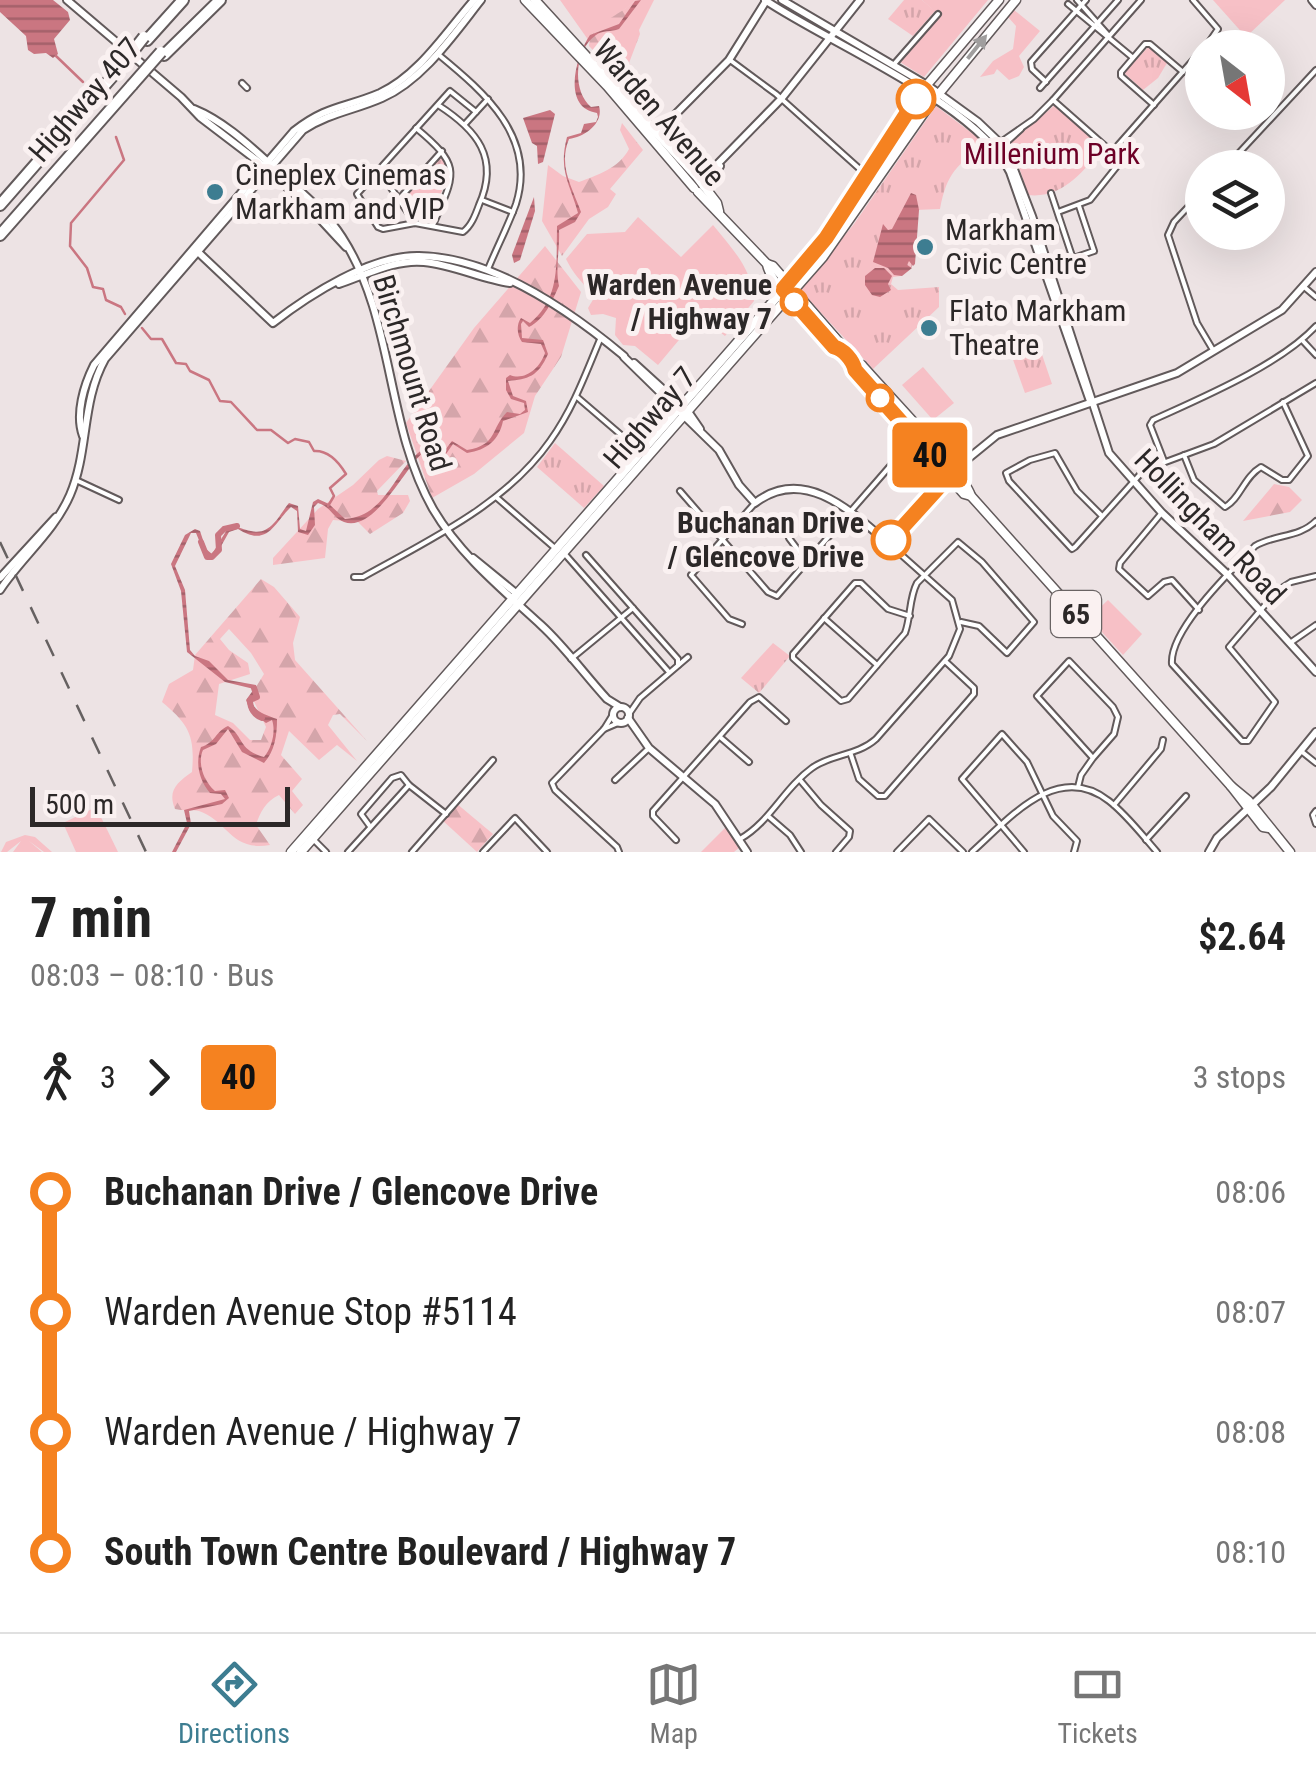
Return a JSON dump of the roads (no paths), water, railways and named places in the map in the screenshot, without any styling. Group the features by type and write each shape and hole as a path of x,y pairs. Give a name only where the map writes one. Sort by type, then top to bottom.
{"highway":[{"path":"146,38 175,0"},
{"name":"Highway 407","path":"0,205 183,0"},
{"name":"Highway 407","path":"0,235 210,0"},
{"path":"162,54 220,0"}],"main road":[{"name":"Birchmount Road","path":"68,0 194,109 238,136 328,219 360,274 379,330 404,441 427,497 446,529 518,599 650,748 715,804 747,852"},
{"path":"0,590 56,522 69,497 86,432 90,390 105,359 303,130 322,118 401,88 478,0"},
{"name":"Warden Avenue","path":"525,0 572,43"},
{"name":"Warden Avenue","path":"535,0 657,133 699,187"},
{"path":"657,133 730,60 766,0 978,122 999,146"},
{"path":"782,0 894,64 924,89"},
{"path":"699,187 782,98 860,0"},
{"name":"Highway 7","path":"873,178 924,89 999,0"},
{"name":"Highway 7","path":"290,852 310,835 789,290 936,97 1016,0"},
{"name":"Warden Avenue","path":"589,61 717,203 719,211 767,264 768,271 839,342 855,370 969,489 971,496 1290,852"},
{"name":"Hollingham Road","path":"999,146 1091,396 1105,446 1133,482 1228,575 1316,672"},
{"path":"196,250 273,323 332,285 389,266 414,262 486,273 512,283 550,302 624,357 700,429 755,503 776,491 799,489 823,494 852,512 888,543 951,474 997,436 1177,373 1282,310 1316,272"},
{"path":"624,357 682,410"},
{"name":"Highway 7","path":"559,551 640,452 682,410"},
{"path":"0,578 57,516"},
{"path":"1209,852 1217,838 1316,732"},
{"name":"Highway 7","path":"301,852 310,835"}],"street":[{"path":"1046,82 1030,62 1077,4 1086,0"},
{"path":"1040,88 1118,0"},
{"path":"999,146 1053,100 1141,0"},
{"path":"1193,0 1217,30"},
{"path":"1065,2 1077,4 1132,57"},
{"path":"894,64 938,14"},
{"path":"1154,105 1121,76 1132,57 1148,44 1182,72"},
{"path":"434,51 488,98 512,133 520,159 519,186 512,212 486,273"},
{"path":"730,60 782,98 873,178"},
{"path":"1112,152 1185,69"},
{"path":"1242,150 1316,70"},
{"path":"438,105 465,124 480,142 486,180 482,200 465,231 414,222 383,229 374,222 358,194 378,169 416,128 438,105 452,91 476,112"},
{"path":"465,124 488,98"},
{"path":"1053,100 1112,152 1118,165 1090,200 1058,212"},
{"path":"416,128 448,158 452,174 433,225"},
{"path":"400,198 442,152"},
{"path":"378,169 414,222"},
{"path":"1051,193 1074,259"},
{"path":"482,200 512,212"},
{"path":"1045,268 1094,251 1079,206"},
{"path":"1185,211 1168,235 1197,323 1214,351"},
{"path":"1303,286 1316,298"},
{"path":"1164,461 1150,425 1152,420 1194,403 1302,340 1316,326"},
{"path":"354,577 363,577 496,497 548,444 576,397 601,337"},
{"path":"1302,340 1316,355"},
{"path":"1102,516 1077,491 1057,454 1030,460 1006,472 1008,481 1070,548 1075,547 1144,470 1214,444 1316,383"},
{"path":"576,397 640,452"},
{"path":"1184,455 1194,480 1225,507 1249,476 1262,467 1282,480 1289,480 1308,458 1283,402"},
{"path":"680,491 774,596 781,595 891,465"},
{"path":"75,479 119,500"},
{"path":"496,497 559,551 670,672"},
{"path":"742,624 731,622 690,575 755,503"},
{"path":"1162,513 1119,569 1148,596 1172,580 1199,610"},
{"path":"1316,522 1300,533 1269,538 1256,546 1185,627 1170,660 1244,742 1275,704 1229,647 1283,586 1316,576"},
{"path":"789,538 808,563"},
{"path":"740,840 757,829 818,764 868,746 956,645 960,622 952,600 888,543"},
{"path":"910,616 892,611 858,582 792,656 844,701 906,633 910,616 914,587 952,544 960,543 982,562 1034,622 1007,652 980,626 960,622"},
{"path":"586,555 678,660 678,665"},
{"path":"570,659 633,608"},
{"path":"824,618 878,665"},
{"path":"1290,643 1316,624"},
{"path":"618,852 553,787 554,779 688,656"},
{"path":"851,754 859,779 878,796 886,794 974,694 974,688 945,661"},
{"path":"1078,787 1081,774 1114,734 1118,717 1069,661 1037,696 1093,758"},
{"path":"676,840 653,813 720,737 758,697 786,721"},
{"path":"1024,852 962,778 1001,734 1020,750 1053,816 1078,844 1074,852"},
{"path":"720,737 749,762"},
{"path":"1114,805 1161,749 1163,740"},
{"path":"615,780 650,748"},
{"path":"1300,751 1316,763"},
{"path":"412,852 493,760"},
{"path":"371,826 361,814 392,778 401,775 446,814"},
{"path":"800,780 850,831 836,852"},
{"path":"348,852 409,785"},
{"path":"972,852 1042,793 1065,786 1092,790 1114,805 1157,852"},
{"path":"1146,840 1186,796"},
{"path":"1316,811 1316,824"},
{"path":"768,816 790,835 801,852"},
{"path":"483,852 515,818 547,852"},
{"path":"897,852 928,818 963,852"},
{"path":"310,835 326,852"}],"waterway":[{"path":"56,56 83,82"},
{"path":"116,137 124,160 71,223 70,246 87,268 93,287 103,289 106,300 121,307 125,314"},
{"path":"142,328 151,339 162,339 176,363 186,364 190,371 209,380 220,401 231,402 257,430 271,430 288,443 295,439 309,442 314,451 334,458 346,474 330,488 334,496 328,506"},
{"path":"201,542 207,557 212,557 219,550 218,535 237,526"},
{"path":"254,688 257,697 250,700 251,706 262,718"}],"railway":[{"path":"0,542 146,852"}],"place":[{"name":"Cineplex Cinemas Markham and VIP","path":"215,192"},
{"name":"Markham Civic Centre","path":"925,247"},
{"name":"Warden Avenue / Highway 7","path":"794,302"},
{"name":"Flato Markham Theatre","path":"929,328"},
{"name":"Buchanan Drive / Glencove Drive","path":"891,540"}],"park label":[{"name":"Millenium Park","path":"1052,154"}]}
